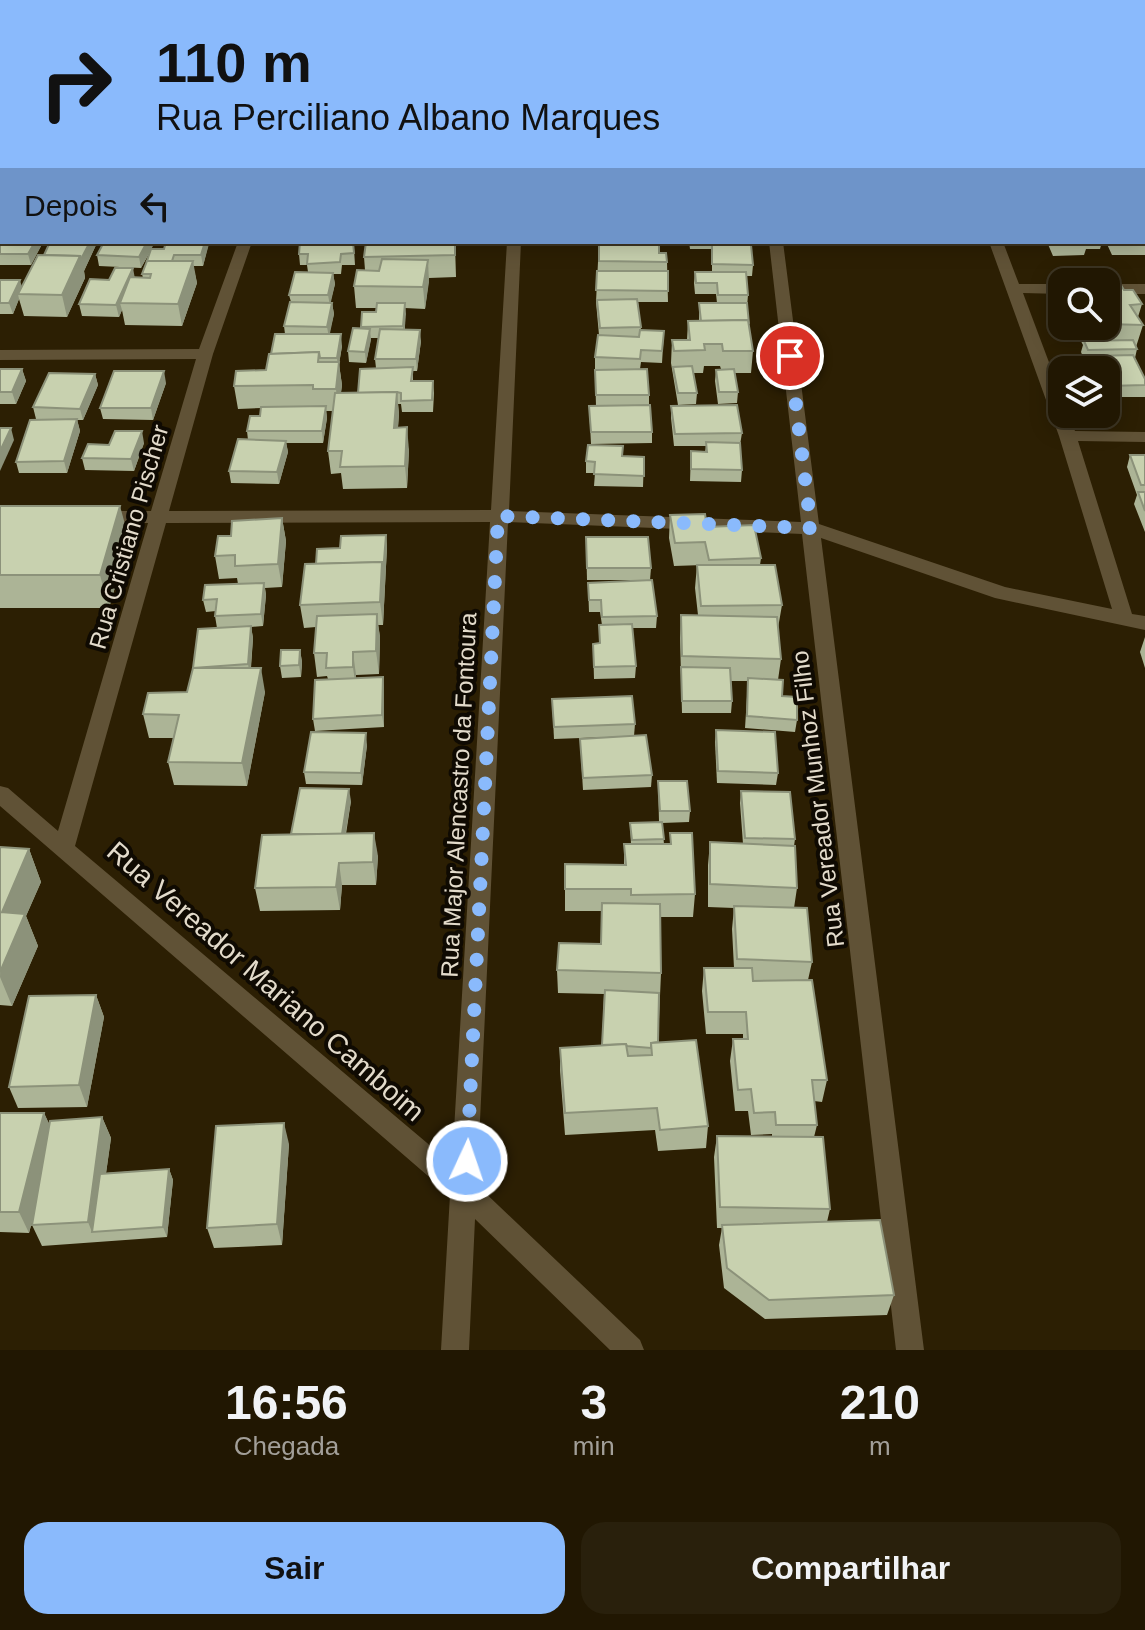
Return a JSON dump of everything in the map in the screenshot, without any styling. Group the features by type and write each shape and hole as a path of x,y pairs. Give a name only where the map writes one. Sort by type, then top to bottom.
{"street":[{"name":"Rua Cristiano Pischer","path":"64,847 205,354 244,244"},
{"name":"Rua Major Alencastro da Fontoura","path":"455,1350 514,244"},
{"name":"Rua Vereador Munhoz Filho","path":"776,244 910,1350"},
{"path":"997,244 1068,436 1125,621"},
{"path":"1012,288 1048,289"},
{"path":"1120,289 1145,289"},
{"path":"0,355 205,354"},
{"path":"1068,436 1145,437"},
{"path":"80,518 498,516 811,528 1002,593 1145,623"},
{"name":"Rua Vereador Mariano Camboim","path":"0,794 465,1191 630,1350"}],"building":[{"path":"0,244 34,244 28,254 0,254"},
{"path":"49,244 89,244 81,259 80,256 44,255"},
{"path":"103,244 146,244 139,257 97,255"},
{"path":"165,244 204,244 201,255 174,255 172,261 147,261 151,249 164,249"},
{"path":"300,244 353,244 354,253 341,254 340,262 307,264 308,254 299,254"},
{"path":"366,244 455,245 455,255 364,257"},
{"path":"599,244 643,244 659,245 659,253 666,253 667,262 599,261"},
{"path":"712,244 751,245 753,265 712,264"},
{"path":"38,255 80,256 62,295 18,294"},
{"path":"382,259 428,260 423,287 354,286 357,270 379,271"},
{"path":"147,261 193,261 178,304 120,303 130,277 150,278 151,274 142,274"},
{"path":"115,268 133,268 116,305 79,304 90,279 109,280"},
{"path":"597,271 668,271 668,291 596,290"},
{"path":"295,272 333,273 328,295 289,295"},
{"path":"695,272 746,272 748,295 718,295 717,283 696,283"},
{"path":"0,280 20,280 9,303 0,303"},
{"path":"1120,284 1124,290 1133,290 1142,304 1130,305 1143,325 1120,324"},
{"path":"637,299 641,327 600,328 597,300"},
{"path":"290,302 332,303 327,327 284,326"},
{"path":"377,303 405,303 403,326 361,327 362,312 376,312"},
{"path":"699,303 747,303 749,324 748,320 701,321"},
{"path":"748,320 753,351 723,351 722,344 704,344 705,350 674,351 672,340 690,340 688,321"},
{"path":"353,328 370,329 365,352 348,351"},
{"path":"380,329 420,330 416,359 375,359"},
{"path":"640,330 664,331 662,351 641,350 640,359 595,357 598,335 639,337"},
{"path":"275,334 341,334 337,358 320,358 319,352 271,354"},
{"path":"1133,340 1137,349 1088,350 1084,341"},
{"path":"319,352 318,362 339,362 336,389 313,389 313,385 234,386 236,371 266,370 269,354"},
{"path":"1133,355 1145,385 1120,386 1120,356 1094,356"},
{"path":"692,366 697,393 678,393 673,367"},
{"path":"413,367 411,381 433,381 432,400 401,401 401,393 397,392 358,393 360,369"},
{"path":"0,369 22,369 12,392 0,392"},
{"path":"647,369 649,395 596,395 595,370"},
{"path":"734,369 738,392 719,392 716,370"},
{"path":"114,371 164,371 151,408 100,408"},
{"path":"49,373 95,374 80,409 33,407"},
{"path":"397,392 394,428 407,427 405,466 340,467 342,451 328,451 335,393"},
{"path":"650,405 652,432 591,432 589,406"},
{"path":"737,405 742,433 675,434 671,406"},
{"path":"326,406 322,431 247,431 250,416 260,416 261,407"},
{"path":"77,419 64,461 16,462 30,420"},
{"path":"0,428 11,428 0,451"},
{"path":"115,431 142,431 131,459 82,458 88,444 109,445"},
{"path":"238,439 286,441 277,472 229,471"},
{"path":"706,442 740,443 742,470 691,469 691,451 707,452"},
{"path":"588,445 623,446 622,456 644,457 644,476 594,474 595,462 586,461"},
{"path":"1130,455 1145,455 1145,485 1141,485"},
{"path":"1138,492 1145,492 1145,511"},
{"path":"0,506 120,506 100,575 0,575"},
{"path":"705,514 707,527 754,525 761,558 709,560 705,542 675,543 670,515"},
{"path":"282,518 278,564 235,566 235,555 215,556 218,536 231,536 232,521"},
{"path":"386,535 383,573 382,562 316,564 317,549 340,548 341,536"},
{"path":"586,537 648,537 651,568 587,568"},
{"path":"382,562 380,602 300,605 305,564"},
{"path":"697,565 775,565 782,605 701,606"},
{"path":"652,580 657,616 602,617 601,600 589,600 588,583"},
{"path":"264,583 261,614 215,616 217,599 203,600 205,585"},
{"path":"377,614 376,651 353,652 353,667 326,668 327,653 314,653 317,616"},
{"path":"681,615 777,617 781,659 682,656"},
{"path":"632,624 636,666 594,667 593,644 600,643 599,625"},
{"path":"251,626 248,664 193,668 198,629"},
{"path":"281,650 300,650 299,665 280,666"},
{"path":"681,667 730,668 732,701 682,701"},
{"path":"193,668 261,668 242,763 168,762 179,715 143,714 148,693 187,692"},
{"path":"383,677 382,715 313,719 315,680"},
{"path":"748,678 783,680 782,696 797,697 797,720 747,716"},
{"path":"632,696 635,724 554,727 552,699"},
{"path":"716,730 775,732 778,773 718,771"},
{"path":"311,732 366,733 361,773 304,772"},
{"path":"646,735 652,775 583,778 580,739"},
{"path":"658,781 687,781 690,811 660,811"},
{"path":"300,788 349,789 342,834 291,834"},
{"path":"741,791 790,792 795,839 745,838"},
{"path":"662,822 664,839 632,840 630,823"},
{"path":"374,833 373,862 339,863 336,887 255,888 262,835"},
{"path":"670,833 692,833 695,894 631,895 631,889 565,889 565,864 626,865 624,844 671,844"},
{"path":"710,842 795,846 797,888 710,884"},
{"path":"0,847 29,849 2,912 25,914 0,972"},
{"path":"602,903 660,904 661,973 557,970 559,943 601,944"},
{"path":"734,906 807,908 812,962 737,959"},
{"path":"704,968 752,968 753,981 812,980 827,1080 812,1080 817,1125 776,1125 775,1112 754,1113 751,1089 738,1090 733,1039 748,1039 746,1012 708,1012"},
{"path":"605,990 659,993 658,1042 651,1043 651,1048 626,1044 602,1045"},
{"path":"96,995 79,1085 9,1087 29,996"},
{"path":"696,1040 708,1126 660,1130 657,1108 565,1113 560,1048 626,1044 628,1056 652,1055 651,1043"},
{"path":"0,1113 44,1113 19,1212 0,1212"},
{"path":"102,1117 88,1222 32,1225 50,1121"},
{"path":"284,1123 277,1224 207,1228 216,1126"},
{"path":"717,1136 823,1137 830,1209 720,1207"},
{"path":"169,1169 163,1227 92,1232 100,1174"},
{"path":"880,1220 894,1295 769,1300 727,1268 722,1225"}],"route":[{"path":"467,1161 498,516 811,528 790,356"}]}
